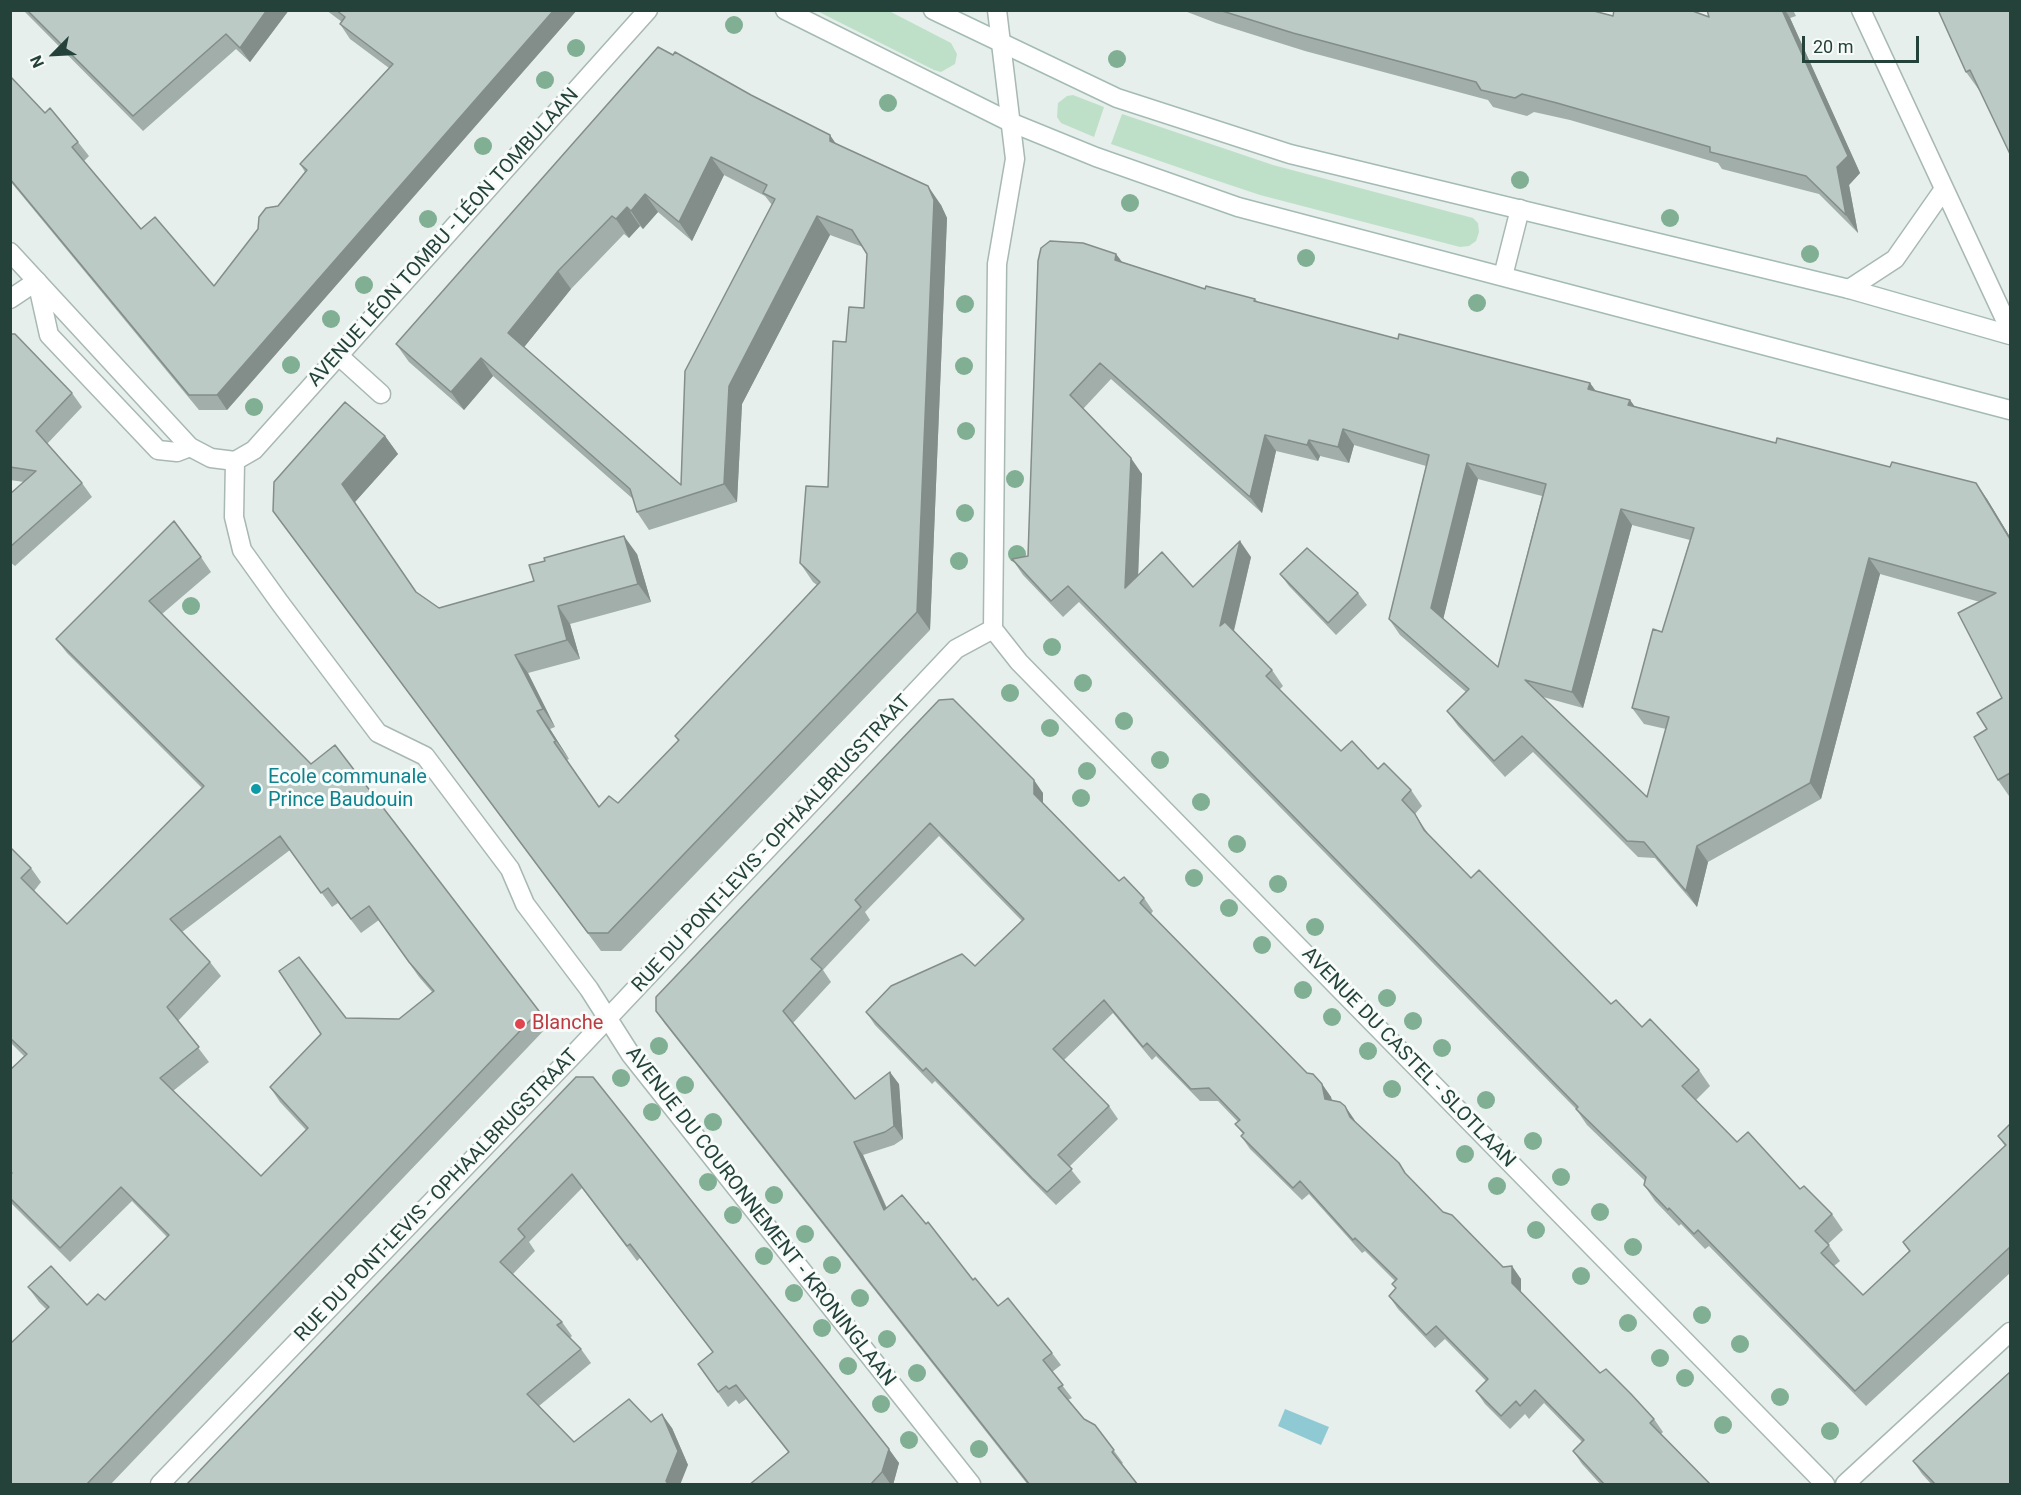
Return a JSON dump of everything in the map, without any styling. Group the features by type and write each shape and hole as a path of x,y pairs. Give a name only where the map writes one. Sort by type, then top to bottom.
{"street":[{"name":"AVENUE LÉON TOMBU - LÉON TOMBULAAN","path":"235,460 254,450 648,10"},
{"path":"785,10 1010,122 1096,157 1238,207 2010,410"},
{"path":"933,10 1118,98 1290,154 1849,289 2010,332"},
{"path":"993,629 997,264 1015,159 997,10"},
{"path":"1861,10 2010,332"},
{"path":"1849,289 1895,259 1944,189"},
{"path":"1503,276 1520,209"},
{"path":"10,252 190,447 211,458 235,460"},
{"path":"10,299 37,281"},
{"path":"37,281 49,335 158,450 177,452 190,447"},
{"path":"339,356 381,394"},
{"path":"111,401 130,383"},
{"name":"AVENUE DU COURONNEMENT - KRONINGLAAN","path":"235,460 234,517 242,550 378,733 425,756 510,869 525,903 608,1018 631,1055 965,1482"},
{"name":"RUE DU PONT-LEVIS - OPHAALBRUGSTRAAT","path":"160,1485 608,1018 956,649 993,629"},
{"name":"AVENUE DU CASTEL - SLOTLAAN","path":"993,629 1019,662 1825,1485"},
{"path":"1845,1485 2010,1332"}],"green space":[{"path":"817,11 889,11 951,43 957,54 955,64 941,72 934,70"},
{"path":"1073,95 1104,107 1094,137 1061,123 1057,117 1058,103 1067,96"},
{"path":"1122,114 1273,165 1473,218 1478,223 1479,232 1476,241 1469,246 1460,247 1260,195 1111,144"}],"water":[{"path":"1285,1409 1329,1427 1321,1445 1278,1426"}],"building":[{"path":"27,10 267,10 240,48 226,34 133,116"},
{"path":"336,10 554,10 217,395 189,395 10,179 10,76 45,113 50,108 78,142 72,147 141,229 155,217 214,286 258,229 259,217 266,208 278,206 307,170 300,164 393,64 340,24 345,17"},
{"path":"1219,10 1590,10 1613,16 1614,10 1690,10 1709,17 1707,10 1782,10 1848,156 1837,167 1846,215 1806,176 1710,152 1710,147 1557,103 1522,94 1515,98 1481,90 1476,82 1293,33"},
{"path":"1938,10 2010,10 2010,154 1970,70 1966,72"},
{"path":"658,47 673,55 675,52 751,95 830,135 830,141 928,186 934,200 917,612 608,933 588,933 273,511 274,482 345,402 385,436 342,484 416,592 439,608 534,581 529,565 545,561 544,558 624,536 638,584 558,606 567,640 515,655 543,709 537,711 556,741 554,742 599,807 609,796 618,803 679,740 675,736 820,582 800,563 806,486 828,487 833,341 846,342 849,307 864,308 867,254 852,230 817,216 729,386 724,484 637,512 630,489 481,358 451,392 396,344","holes":["711,157 767,185 763,193 775,199 685,371 681,485 508,333 558,271 612,216 616,219 627,207 631,211 645,194 679,222"]},
{"path":"1050,241 1083,243 1116,254 1115,260 1205,289 1206,286 1398,339 1399,334 1590,383 1588,389 1630,400 1628,405 1776,443 1777,438 1890,467 1892,462 1976,483 2010,539 2010,773 1998,780 1974,737 1987,729 1977,713 2002,698 1958,613 1996,593 1869,558 1810,783 1697,846 1686,891 1644,842 1627,841 1522,736 1494,761 1447,711 1469,689 1389,619 1429,455 1343,429 1338,447 1309,440 1307,445 1265,435 1250,497 1100,363 1070,395 1131,458 1125,588 1162,552 1193,587 1240,541 1220,626 1225,622 1272,670 1266,676 1341,751 1352,741 1378,769 1384,763 1411,790 1402,800 1415,814 1424,830 1471,878 1479,870 1611,1004 1616,1000 1642,1027 1650,1019 1699,1070 1682,1086 1737,1142 1748,1132 1800,1189 1804,1186 1832,1214 1815,1231 1829,1245 1821,1253 1863,1295 1910,1251 1903,1242 2006,1145 1998,1136 2010,1124 2010,1247 1855,1391 1698,1230 1694,1234 1669,1208 1668,1210 1644,1185 1646,1177 1576,1109 1578,1107 1068,586 1051,601 1012,559 1028,556 1038,261 1041,248","holes":["1467,463 1546,484 1498,667 1431,608","1621,509 1694,528 1662,632 1653,629 1632,708 1669,717 1647,797 1525,680 1572,692"]},
{"path":"10,334 15,334 72,393 36,431 82,483 10,547 10,494 36,471 10,467"},
{"path":"174,521 201,557 149,601 311,764 335,745 539,1011 86,1485 10,1485 10,1344 49,1307 28,1287 51,1266 87,1305 98,1294 105,1300 169,1235 121,1187 60,1248 10,1198 10,1174 12,1173 10,1172 10,1070 27,1054 10,1038 10,847 31,868 21,878 67,924 204,786 56,639","holes":["280,836 321,893 328,888 351,919 369,906 409,962 434,991 399,1019 346,1018 299,957 279,971 321,1034 270,1087 308,1128 261,1176 160,1078 199,1047 167,1007 210,962 170,919"]},
{"path":"1307,548 1358,593 1328,623 1280,574"},
{"path":"953,699 1034,780 1034,794 1119,881 1124,877 1144,898 1140,903 1307,1073 1313,1074 1322,1084 1325,1099 1340,1102 1345,1106 1350,1117 1399,1163 1405,1173 1443,1212 1452,1215 1503,1267 1512,1266 1512,1283 1600,1373 1606,1369 1631,1394 1654,1419 1650,1423 1711,1485 1605,1485 1573,1451 1584,1440 1535,1390 1520,1406 1516,1401 1501,1416 1476,1391 1488,1379 1436,1326 1426,1335 1389,1296 1396,1288 1392,1284 1397,1279 1355,1238 1353,1240 1300,1181 1293,1188 1241,1136 1244,1133 1235,1124 1240,1120 1209,1088 1191,1089 1147,1043 1143,1047 1104,1000 1053,1049 1109,1106 1058,1155 1072,1169 1047,1192 926,1068 923,1071 866,1012 891,986 962,954 975,966 1024,919 930,823 855,900 861,907 811,959 822,969 783,1011 855,1099 890,1072 894,1126 885,1132 854,1142 884,1210 902,1195 926,1224 928,1222 973,1280 975,1278 998,1306 1008,1298 1052,1353 1043,1360 1063,1385 1058,1388 1084,1419 1095,1425 1114,1450 1112,1452 1138,1485 1030,1485 656,1011 656,997 939,700"},
{"path":"576,1077 593,1077 889,1449 882,1472 870,1485 749,1485 789,1452 736,1385 729,1389 726,1386 718,1392 698,1364 713,1352 630,1244 627,1246 572,1174 518,1229 525,1237 500,1262 562,1322 557,1325 581,1349 527,1394 574,1442 629,1399 651,1422 662,1414 678,1451 666,1481 669,1485 186,1485"},
{"path":"2010,1372 2010,1485 1936,1485 1913,1461"}],"place":[{"name":"Ecole communale Prince Baudouin","path":"256,789"},
{"name":"Blanche","path":"520,1024"}]}
